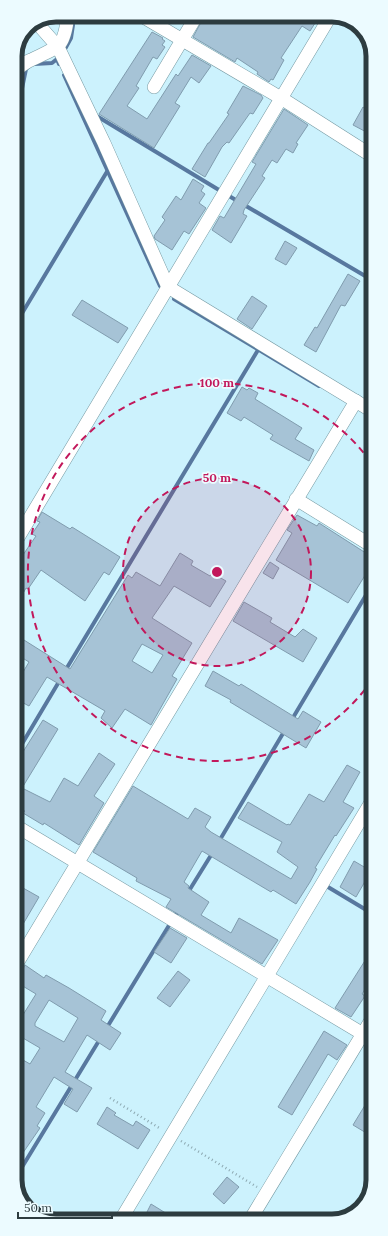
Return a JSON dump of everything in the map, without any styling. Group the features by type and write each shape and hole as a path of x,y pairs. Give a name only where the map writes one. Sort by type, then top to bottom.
{"street":[{"path":"22,65 58,47 65,36 67,22"},
{"path":"152,22 281,98 366,152"},
{"path":"154,87 193,22"},
{"path":"22,531 327,22"},
{"path":"40,26 58,47 104,143 168,287 366,407"},
{"path":"22,956 356,401"},
{"path":"296,499 366,542"},
{"path":"124,1214 366,809"},
{"path":"22,830 366,1036"},
{"path":"254,1214 366,1040"}],"path":[{"path":"110,1098 267,1193"}],"building":[{"path":"201,22 316,22 310,31 302,26 281,58 284,60 273,80 271,79 269,82 257,74 258,72 237,58 235,62 193,37"},
{"path":"152,32 163,38 162,39 165,41 162,45 165,47 157,59 153,57 136,86 139,88 127,106 147,119 176,74 178,76 192,55 211,66 199,83 191,77 175,103 180,106 154,148 99,114"},
{"path":"243,86 261,95 263,98 253,114 250,113 229,143 227,142 222,147 205,177 192,169 208,143 229,114 227,113"},
{"path":"363,107 366,109 366,132 353,125"},
{"path":"284,109 308,125 296,143 298,144 293,153 286,149 277,163 272,160 262,176 265,178 244,210 243,214 247,216 231,243 212,230 220,216 224,218 256,164 252,162"},
{"path":"193,179 204,186 201,191 205,194 199,203 206,208 189,234 184,231 172,250 155,239 154,236 165,220 162,217 176,196 181,200"},
{"path":"285,241 297,248 286,265 275,259"},
{"path":"348,274 360,281 345,306 341,305 316,352 304,345 315,327 317,328"},
{"path":"252,296 267,306 252,329 237,319"},
{"path":"82,300 128,328 118,343 72,315"},
{"path":"242,387 247,390 249,388 258,393 255,399 302,428 295,439 314,450 309,461 270,439 273,435 244,417 241,421 227,413"},
{"path":"42,512 70,529 72,527 120,557 109,575 104,572 85,601 41,570 22,595 22,556 36,536 32,534 40,522 37,521"},
{"path":"297,515 317,526 319,523 366,553 366,574 348,603 276,560 292,533 287,530"},
{"path":"180,553 193,561 191,565 210,576 212,573 226,581 210,607 174,586 152,618 192,643 172,676 177,679 151,725 125,709 112,728 101,718 105,711 47,677 29,706 22,702 22,674 29,662 22,658 22,639 70,669 128,575 132,578 136,572 160,586","holes":["142,644 163,655 152,673 132,661"]},
{"path":"270,562 279,568 273,579 263,573"},
{"path":"244,602 272,618 270,622 295,637 303,629 317,638 303,662 233,621"},
{"path":"213,671 239,686 241,684 298,719 303,711 321,722 306,748 230,702 231,700 205,686"},
{"path":"43,720 58,729 22,788 22,753"},
{"path":"99,753 115,764 94,796 104,803 79,845 44,823 43,825 23,813 25,811 22,809 22,788 50,802 64,778 78,786"},
{"path":"347,765 360,772 343,802 354,808 336,836 335,835 315,868 317,869 296,904 273,890 271,892 202,851 184,882 189,886 188,888 209,902 201,915 231,933 239,918 278,940 262,964 166,907 171,899 136,881 137,878 93,852 133,786 188,819 195,808 211,817 205,827 211,832 291,879 298,867 277,852 282,842 238,818 248,802 287,825 290,825 309,794 324,802"},
{"path":"354,861 366,868 366,880 356,897 340,887"},
{"path":"22,887 39,897 22,926"},
{"path":"170,928 187,938 171,963 154,952"},
{"path":"366,959 366,988 362,994 365,996 351,1017 335,1008"},
{"path":"25,965 44,978 46,975 106,1011 101,1020 121,1033 110,1050 87,1035 65,1072 92,1088 77,1112 64,1104 73,1089 54,1077 36,1107 45,1113 37,1126 40,1128 22,1154 22,1059 30,1064 40,1048 22,1038 22,1016 36,994 22,986 22,971","holes":["49,1000 78,1018 64,1042 35,1026 35,1023"]},
{"path":"178,971 190,980 170,1007 157,998"},
{"path":"324,1031 347,1045 337,1060 328,1054 292,1115 278,1107"},
{"path":"366,1104 366,1133 353,1125"},
{"path":"107,1107 116,1113 114,1115 133,1126 136,1121 150,1130 138,1149 97,1124"},
{"path":"227,1177 239,1187 224,1204 213,1194"},
{"path":"151,1204 167,1214 146,1214"}],"waterway":[{"path":"65,49 71,38 73,25"},
{"path":"34,64 52,63 57,59 59,64"},
{"path":"22,88 26,69 28,67"},
{"path":"64,75 160,286"},
{"path":"95,115 219,190"},
{"path":"22,313 108,170"},
{"path":"229,196 366,276"},
{"path":"174,299 319,386"},
{"path":"65,671 258,350"},
{"path":"291,721 366,595"},
{"path":"22,744 60,680"},
{"path":"218,843 285,730"},
{"path":"187,894 213,852"},
{"path":"328,887 366,910"},
{"path":"106,1029 179,909"},
{"path":"22,1167 100,1039"}]}
